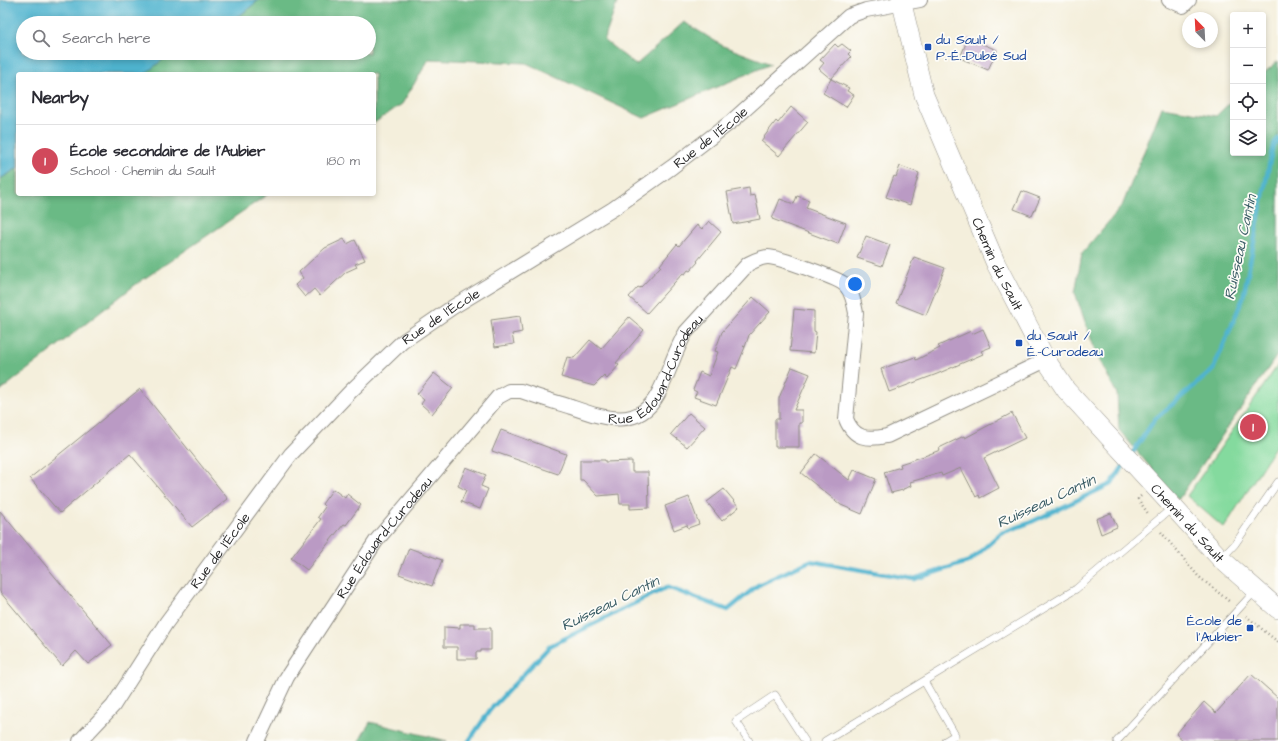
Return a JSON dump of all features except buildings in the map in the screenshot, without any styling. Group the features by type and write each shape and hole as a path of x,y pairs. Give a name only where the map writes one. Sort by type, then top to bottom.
{"street":[{"name":"Rue de l'École","path":"80,741 113,706 166,623 291,454 351,391 402,342 453,307 613,209 672,167 732,121 849,16 901,1 920,0"},
{"path":"1169,0 1183,6 1189,0"},
{"name":"Chemin du Sault","path":"901,1 924,95 996,264 1046,360 1066,390 1221,559 1278,609"},
{"name":"Rue Édouard-Curodeau","path":"257,741 287,677 376,541 498,397 509,391 521,391 602,417 620,420 635,416 650,406 658,394 686,332 748,264 757,259 769,257 832,278 845,285 854,299 856,313 846,419 850,430 862,438 887,436 1046,360"}],"lane":[{"path":"1221,559 1235,544 1278,482"},
{"path":"825,741 1076,589 1155,524 1173,507"},
{"path":"1118,741 1237,608 1256,590"},
{"path":"924,681 955,735 944,741"},
{"path":"749,741 736,721 775,695 805,741"}],"path":[{"path":"1152,484 1138,500 1155,524 1198,576 1278,642"}],"green space":[{"path":"259,0 618,0 604,40 636,65 684,22 723,46 771,64 644,118 526,63 429,59 402,104 376,122 376,72 147,72 162,60 376,60 376,16 238,16"},
{"path":"1278,61 1278,354 1178,500 1119,430 1117,394 1096,353 1075,293 1082,253 1122,206 1162,107 1216,116 1230,103 1230,156 1266,156 1266,71"},
{"path":"16,169 16,196 265,196 135,285 0,391 0,179"},
{"path":"1278,365 1278,442 1224,528 1187,496"},
{"path":"370,722 447,741 359,741"}],"water":[{"path":"0,0 259,0 238,16 16,16 16,60 162,60 147,72 16,72 16,169 0,179"}],"waterway":[{"name":"Ruisseau Cantin","path":"1131,455 1155,419 1213,370 1243,298 1273,145 1278,139"},
{"name":"Ruisseau Cantin","path":"469,741 490,710 550,646 667,587 728,610 758,585 810,561 914,579 970,561 1001,533 1029,523 1111,484 1126,462"}],"place":[{"name":"du Sault / P.-É.-Dubé Sud","path":"928,47"},
{"name":"du Sault / É.-Curodeau","path":"1019,343"},
{"name":"École secondaire de l'Aubier","path":"1253,427"},
{"name":"École de l'Aubier","path":"1250,628"}]}
